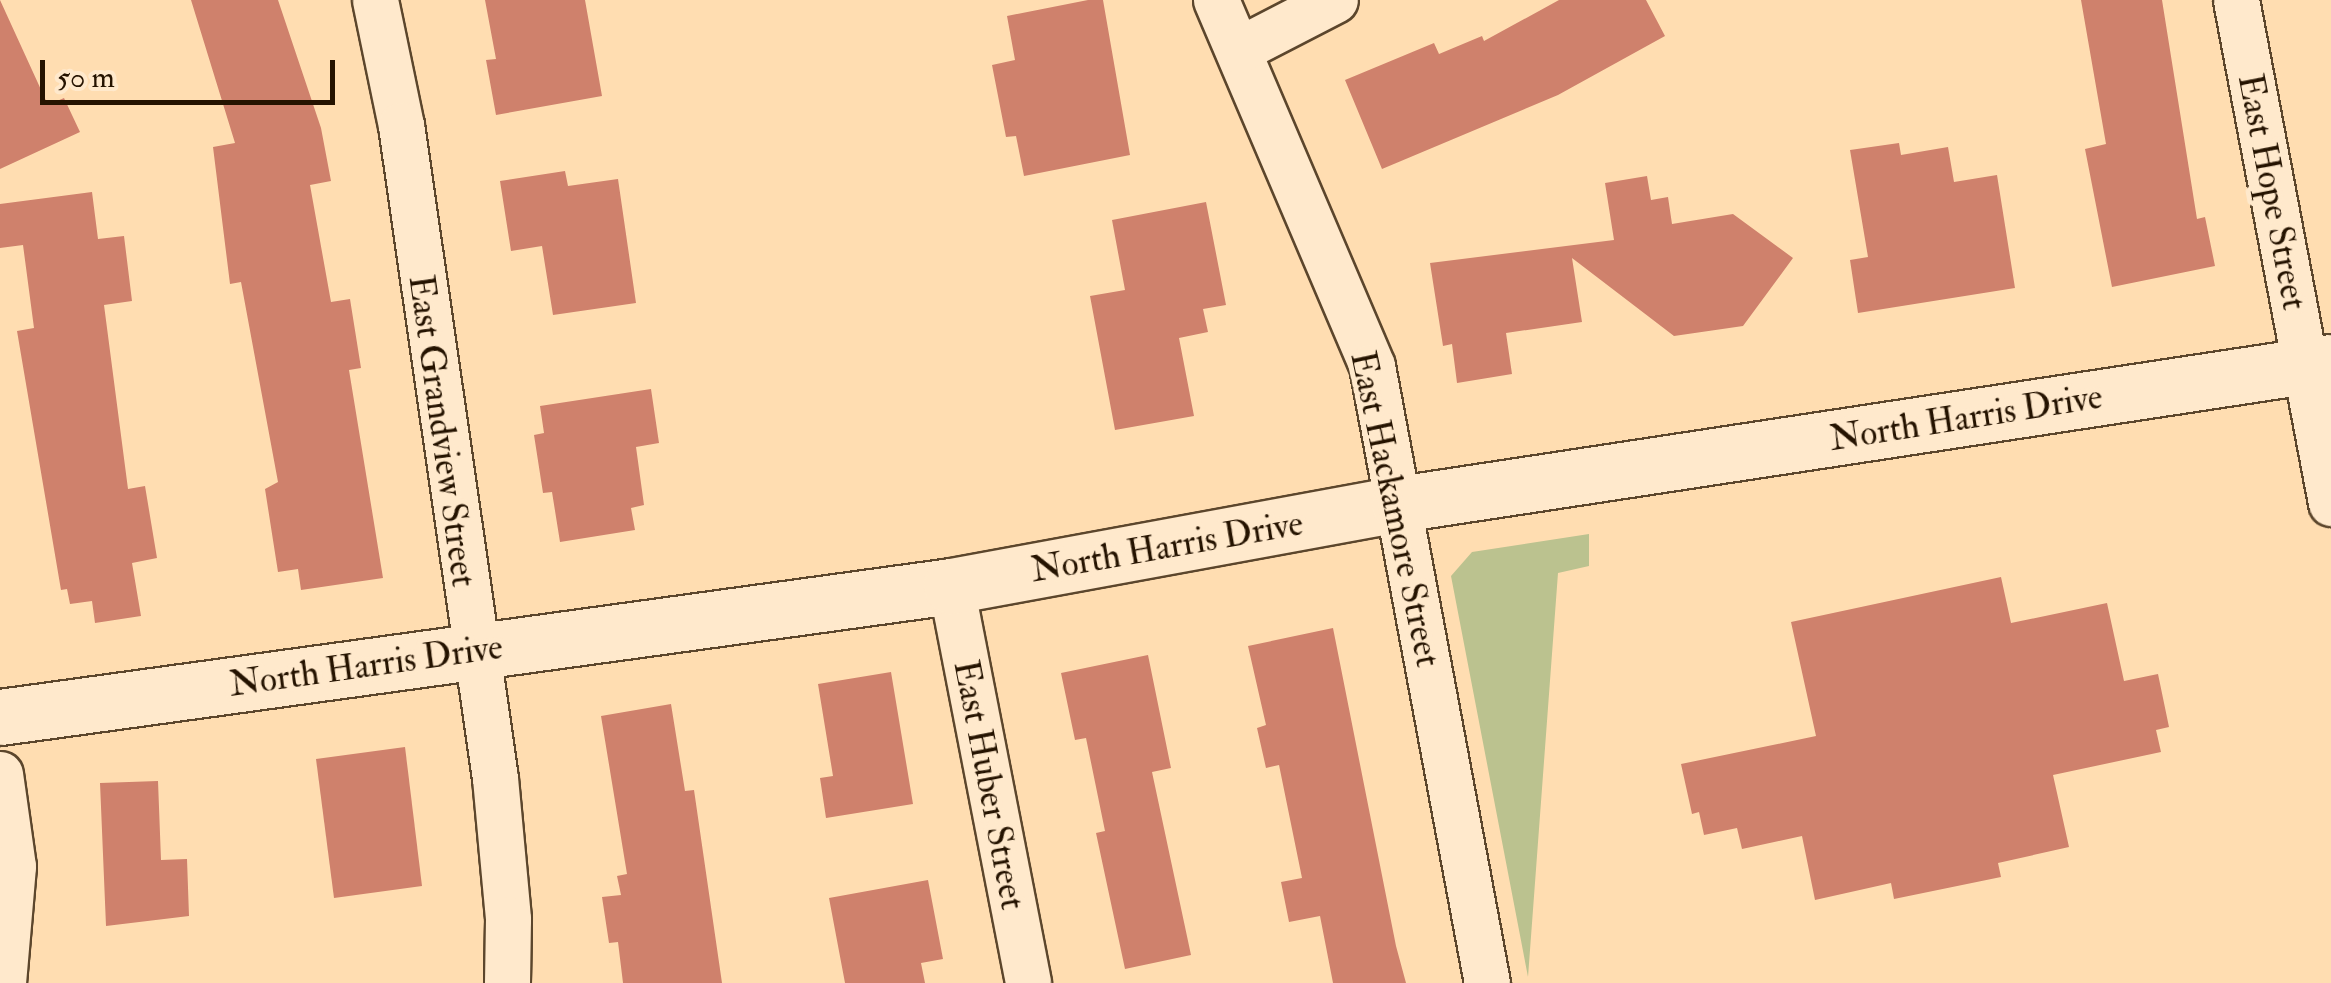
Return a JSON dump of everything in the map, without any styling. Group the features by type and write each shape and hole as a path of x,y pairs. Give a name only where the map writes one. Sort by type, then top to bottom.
{"street":[{"name":"East Grandview Street","path":"375,0 401,125 472,651 495,778 508,919 507,983"},
{"name":"East Hackamore Street","path":"1216,0 1372,366 1487,983"},
{"path":"1238,50 1335,0"},
{"name":"East Hope Street","path":"2236,0 2318,364 2331,502"},
{"name":"North Harris Drive","path":"0,717 951,586 1399,504 2318,364"},
{"name":"East Huber Street","path":"951,586 1028,983"},
{"path":"0,774 12,866 3,983"}],"green space":[{"path":"1589,534 1589,566 1558,573 1528,977 1451,576 1472,552"}],"building":[{"path":"0,0 48,105 64,98 80,132 0,169"},
{"path":"191,0 278,0 321,128 331,181 310,185 331,302 350,299 361,368 349,370 383,578 301,590 298,569 278,572 265,489 278,482 241,282 230,284 213,147 235,143"},
{"path":"485,0 585,0 602,96 496,115 486,60 496,59"},
{"path":"1103,0 1130,155 1024,176 1016,136 1006,137 992,65 1015,60 1007,16"},
{"path":"1559,0 1646,0 1665,36 1558,95 1382,169 1345,80 1434,43 1439,54 1482,36 1484,41"},
{"path":"2081,0 2162,0 2197,219 2205,217 2215,266 2112,287 2085,149 2106,144"},
{"path":"1899,143 1901,155 1948,147 1954,182 1997,175 2015,288 1858,313 1850,260 1868,257 1850,150"},
{"path":"565,171 568,186 618,179 636,303 553,315 542,246 511,251 500,181"},
{"path":"1647,176 1651,200 1668,197 1672,224 1733,214 1793,258 1743,326 1674,336 1572,258 1582,322 1506,333 1512,374 1457,383 1452,344 1443,346 1430,263 1614,240 1605,183"},
{"path":"92,192 98,239 124,236 132,301 104,305 128,489 145,486 157,558 132,563 141,616 95,623 92,601 70,604 67,589 61,590 17,331 34,328 23,245 0,248 0,204"},
{"path":"1206,202 1226,305 1203,309 1208,332 1179,338 1194,416 1115,430 1090,296 1125,290 1112,220"},
{"path":"651,389 659,443 636,447 644,505 631,508 635,530 560,542 552,492 543,493 534,435 544,433 540,406"},
{"path":"2001,577 2011,623 2107,603 2124,681 2158,674 2169,727 2156,730 2161,752 2053,775 2069,847 1998,863 2001,877 1894,899 1891,883 1815,900 1802,836 1742,849 1737,828 1704,835 1699,812 1692,814 1681,764 1816,736 1791,622"},
{"path":"1333,628 1406,983 1333,983 1320,916 1289,922 1281,882 1302,878 1279,765 1266,768 1257,728 1266,725 1248,646"},
{"path":"1148,655 1171,768 1152,772 1191,955 1125,969 1096,833 1105,831 1086,738 1075,740 1061,673"},
{"path":"891,672 913,804 826,818 820,778 833,776 818,684"},
{"path":"671,704 685,791 694,790 722,983 623,983 618,942 609,943 602,897 621,895 617,876 627,874 601,716"},
{"path":"405,747 422,886 334,898 316,759"},
{"path":"158,781 161,860 187,859 189,916 106,926 100,783"},
{"path":"928,880 943,959 921,963 925,983 845,983 829,898"}]}
